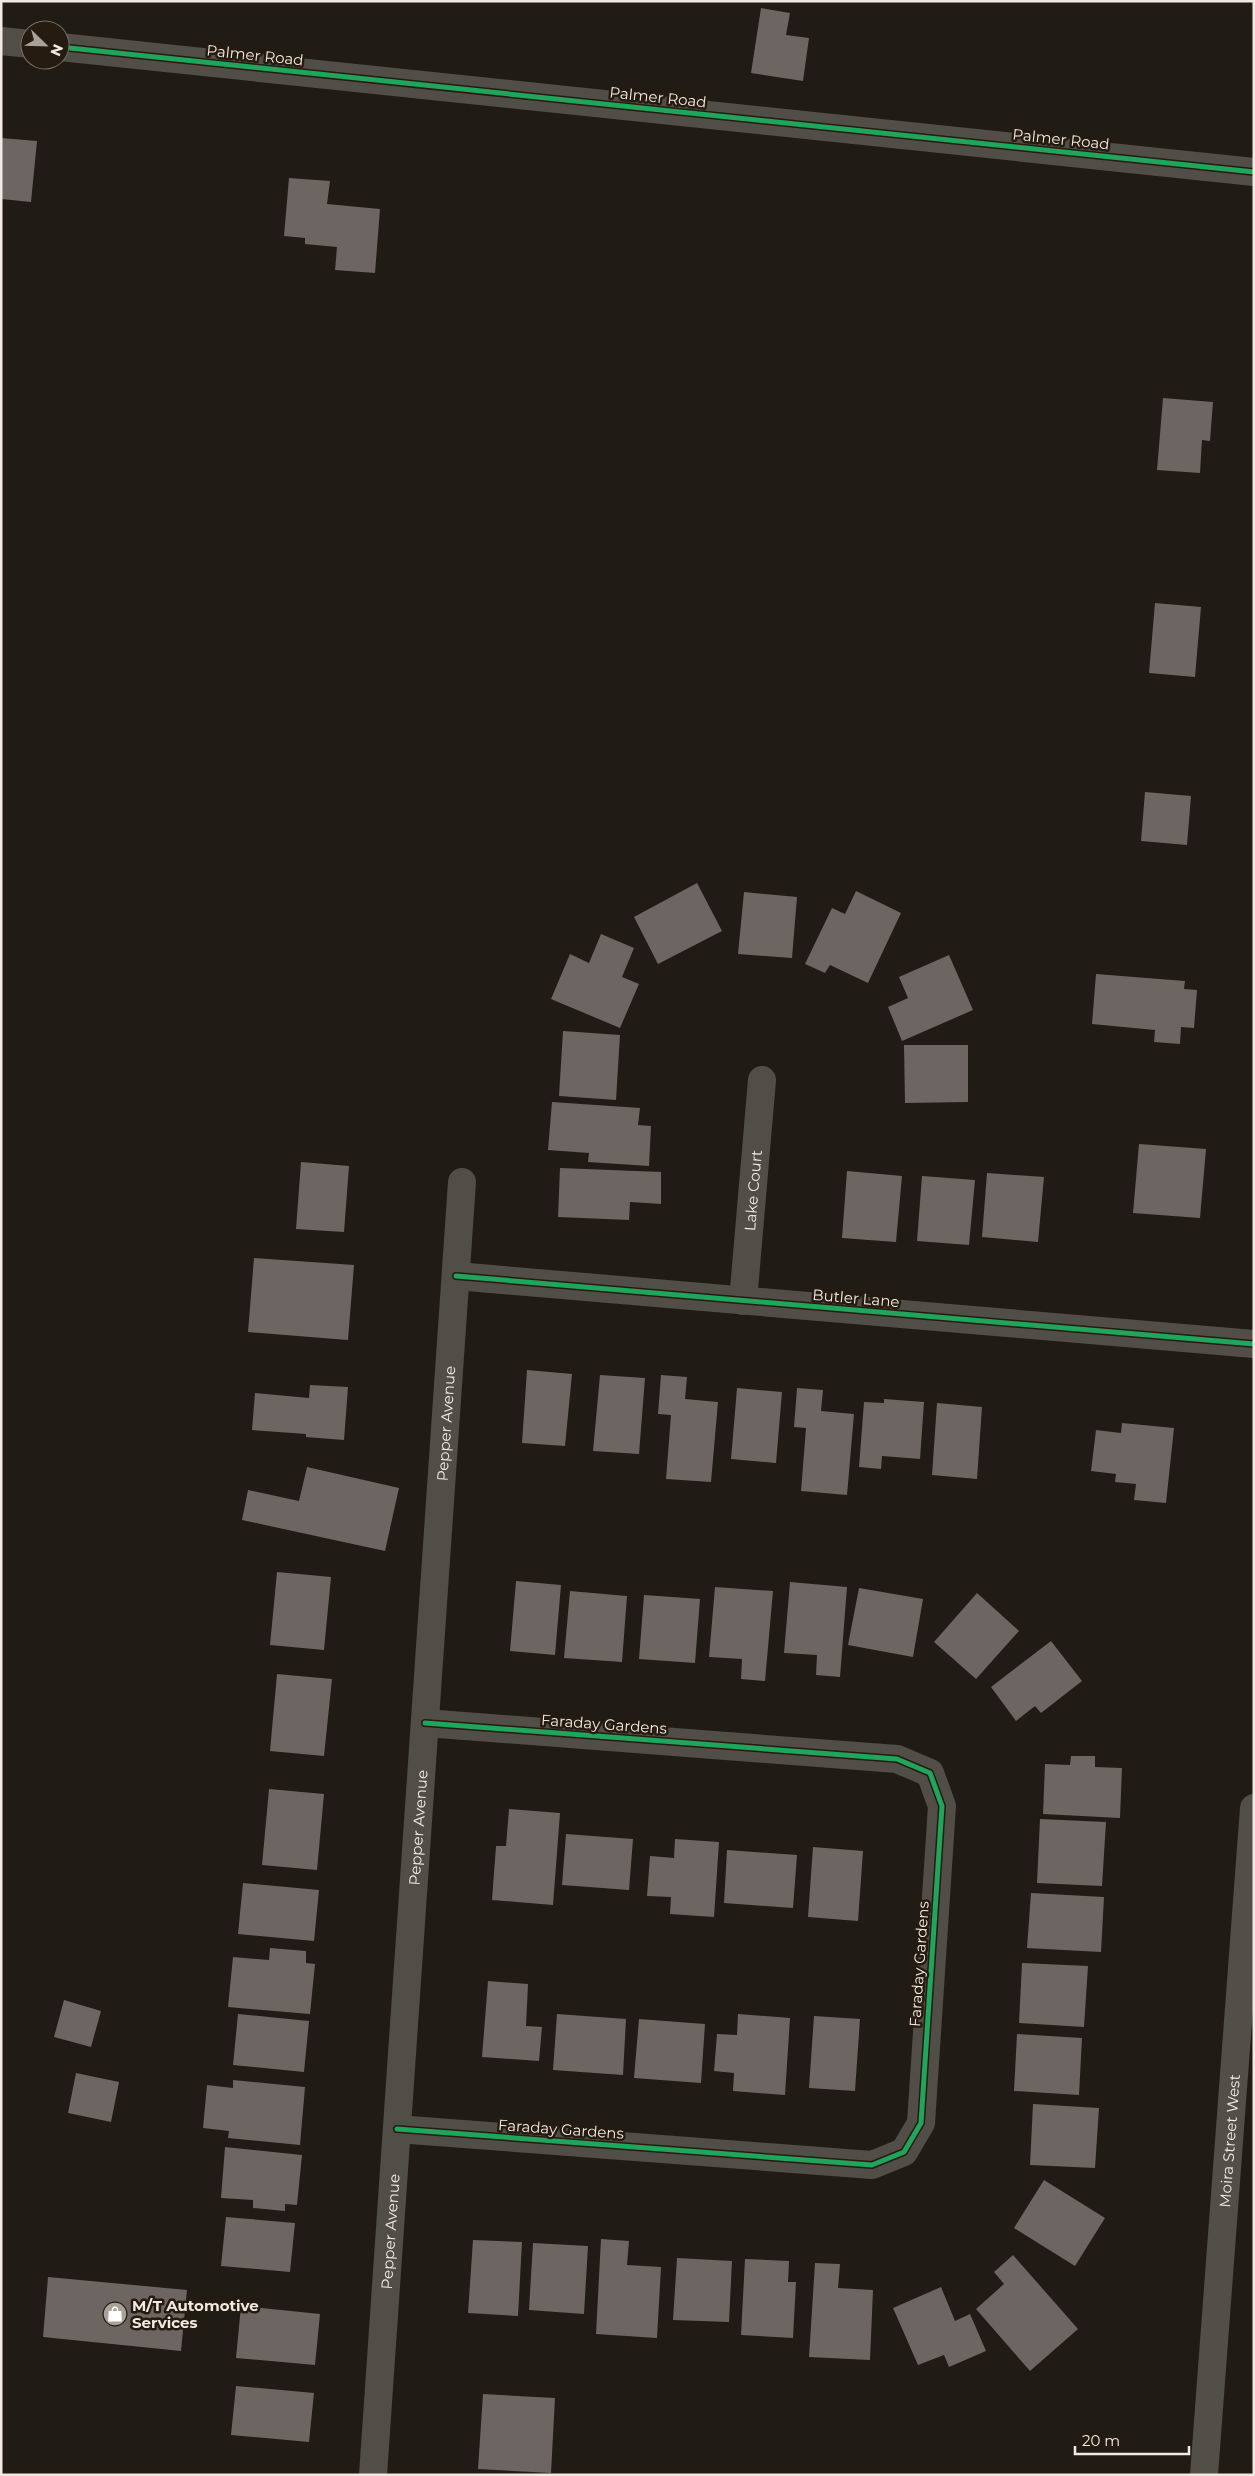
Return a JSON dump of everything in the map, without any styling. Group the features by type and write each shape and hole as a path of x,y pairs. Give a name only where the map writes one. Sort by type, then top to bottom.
{"main road":[{"name":"Moira Street West","path":"1204,2475 1254,1808"}],"street":[{"path":"1,41 20,43"},
{"name":"Palmer Road","path":"70,48 1254,172"},
{"name":"Lake Court","path":"743,1301 762,1080"},
{"name":"Pepper Avenue","path":"373,2475 462,1182"},
{"name":"Butler Lane","path":"456,1276 1254,1344"},
{"name":"Faraday Gardens","path":"397,2129 872,2165 904,2152 922,2123 942,1806 930,1773 897,1759 425,1723"}],"building":[{"path":"761,8 790,13 786,35 809,38 803,81 751,73"},
{"path":"1,138 37,141 31,202 1,199"},
{"path":"289,178 330,181 327,204 380,209 375,273 335,270 337,247 305,244 305,238 284,236"},
{"path":"1163,398 1213,402 1210,441 1202,440 1200,473 1157,470"},
{"path":"1155,603 1201,607 1195,677 1149,673"},
{"path":"1145,792 1191,796 1187,845 1141,841"},
{"path":"697,883 722,931 658,964 634,917"},
{"path":"856,891 901,913 868,983 830,965 825,973 805,964 832,908 845,914"},
{"path":"744,892 797,897 792,958 738,954"},
{"path":"601,934 634,948 622,977 639,984 620,1028 551,999 570,954 589,963"},
{"path":"949,955 973,1010 902,1041 888,1007 908,998 899,977"},
{"path":"1096,974 1185,981 1184,989 1197,990 1194,1028 1181,1027 1180,1044 1154,1042 1155,1030 1092,1024"},
{"path":"563,1031 620,1035 616,1100 559,1096"},
{"path":"904,1045 968,1045 968,1102 905,1103"},
{"path":"552,1102 640,1108 638,1125 651,1126 649,1166 588,1162 589,1153 548,1150"},
{"path":"1139,1144 1206,1149 1200,1218 1133,1213"},
{"path":"301,1162 349,1166 344,1232 296,1229"},
{"path":"560,1168 661,1172 661,1204 630,1202 629,1220 558,1217"},
{"path":"847,1171 902,1176 896,1242 842,1238"},
{"path":"987,1173 1044,1177 1038,1242 982,1237"},
{"path":"922,1176 975,1180 969,1245 917,1241"},
{"path":"254,1258 354,1265 348,1340 248,1332"},
{"path":"527,1370 572,1374 565,1446 522,1443"},
{"path":"600,1375 645,1378 639,1454 593,1451"},
{"path":"661,1375 687,1377 685,1399 718,1402 711,1482 666,1479 671,1415 658,1414"},
{"path":"310,1385 348,1387 344,1440 306,1437 306,1434 252,1430 255,1393 309,1398"},
{"path":"737,1388 782,1392 776,1463 731,1459"},
{"path":"797,1388 823,1390 821,1411 854,1414 847,1495 801,1491 806,1428 794,1427"},
{"path":"884,1399 924,1402 920,1459 882,1456 881,1469 859,1467 864,1402 884,1403"},
{"path":"937,1403 982,1407 977,1479 932,1475"},
{"path":"1122,1423 1174,1428 1166,1503 1134,1500 1136,1484 1115,1482 1116,1474 1091,1471 1096,1430 1121,1433"},
{"path":"307,1467 399,1488 385,1551 242,1520 248,1490 299,1501"},
{"path":"277,1572 331,1577 324,1650 270,1645"},
{"path":"516,1581 561,1585 555,1655 510,1651"},
{"path":"790,1582 847,1587 840,1677 816,1675 817,1655 784,1653"},
{"path":"715,1587 773,1591 765,1681 741,1679 742,1659 709,1657"},
{"path":"859,1588 923,1599 913,1657 848,1645"},
{"path":"570,1591 627,1596 622,1662 564,1658"},
{"path":"977,1593 1019,1631 976,1679 934,1642"},
{"path":"644,1595 700,1599 695,1663 639,1659"},
{"path":"1051,1641 1082,1681 1041,1713 1035,1706 1016,1721 991,1687"},
{"path":"277,1674 332,1679 324,1756 270,1751"},
{"path":"1071,1756 1095,1756 1095,1767 1122,1768 1120,1818 1043,1814 1045,1764 1070,1765"},
{"path":"269,1789 324,1794 317,1870 262,1865"},
{"path":"509,1809 560,1813 553,1905 492,1900 496,1846 506,1846"},
{"path":"1040,1819 1106,1822 1102,1886 1037,1883"},
{"path":"566,1834 633,1839 629,1890 562,1885"},
{"path":"675,1839 719,1842 714,1917 670,1914 671,1897 647,1896 650,1856 674,1858"},
{"path":"813,1847 863,1851 858,1921 808,1917"},
{"path":"727,1850 797,1855 793,1908 724,1903"},
{"path":"243,1883 319,1890 314,1941 238,1934"},
{"path":"1031,1893 1104,1897 1101,1952 1027,1948"},
{"path":"270,1948 306,1951 306,1963 315,1964 310,2014 228,2007 233,1957 269,1960"},
{"path":"1022,1963 1088,1966 1084,2027 1019,2023"},
{"path":"488,1981 528,1984 526,2026 542,2027 539,2061 482,2057"},
{"path":"64,2000 101,2011 91,2047 54,2037"},
{"path":"238,2014 309,2021 304,2072 233,2065"},
{"path":"557,2014 626,2019 623,2075 553,2070"},
{"path":"738,2014 790,2018 785,2095 733,2091 734,2073 714,2071 717,2034 737,2035"},
{"path":"814,2016 860,2019 855,2091 809,2088"},
{"path":"639,2019 705,2024 701,2083 634,2078"},
{"path":"1017,2034 1082,2038 1079,2095 1014,2091"},
{"path":"76,2073 119,2082 111,2122 68,2113"},
{"path":"233,2080 305,2087 300,2145 228,2138 229,2131 203,2128 207,2085 233,2088"},
{"path":"1033,2104 1099,2108 1095,2168 1030,2165"},
{"path":"225,2147 302,2155 297,2205 285,2204 285,2211 253,2208 253,2200 221,2198"},
{"path":"1044,2180 1105,2218 1075,2266 1014,2228"},
{"path":"226,2217 295,2223 290,2272 221,2266"},
{"path":"601,2239 629,2241 627,2265 661,2267 657,2338 596,2334"},
{"path":"473,2240 522,2242 518,2316 468,2313"},
{"path":"533,2243 588,2246 584,2314 529,2310"},
{"path":"1013,2255 1078,2329 1030,2371 976,2309 1004,2284 994,2272"},
{"path":"677,2258 732,2261 729,2322 673,2320"},
{"path":"745,2259 789,2261 788,2282 796,2282 793,2338 741,2335"},
{"path":"815,2263 840,2264 838,2288 873,2290 870,2360 809,2357"},
{"name":"M/T Automotive Services","path":"48,2277 187,2290 181,2351 43,2337"},
{"path":"941,2287 955,2321 970,2314 986,2351 949,2367 944,2355 918,2365 893,2308"},
{"path":"241,2306 320,2314 315,2365 236,2358"},
{"path":"236,2386 314,2393 309,2442 231,2435"},
{"path":"483,2394 555,2398 551,2473 478,2469"}],"cycle path":[{"path":"70,48 1254,172"},
{"path":"456,1276 1254,1344"},
{"path":"397,2129 872,2165 904,2152 921,2123 942,1806 930,1773 897,1759 425,1723"}],"place":[{"name":"M/T Automotive Services","path":"115,2314"}]}
